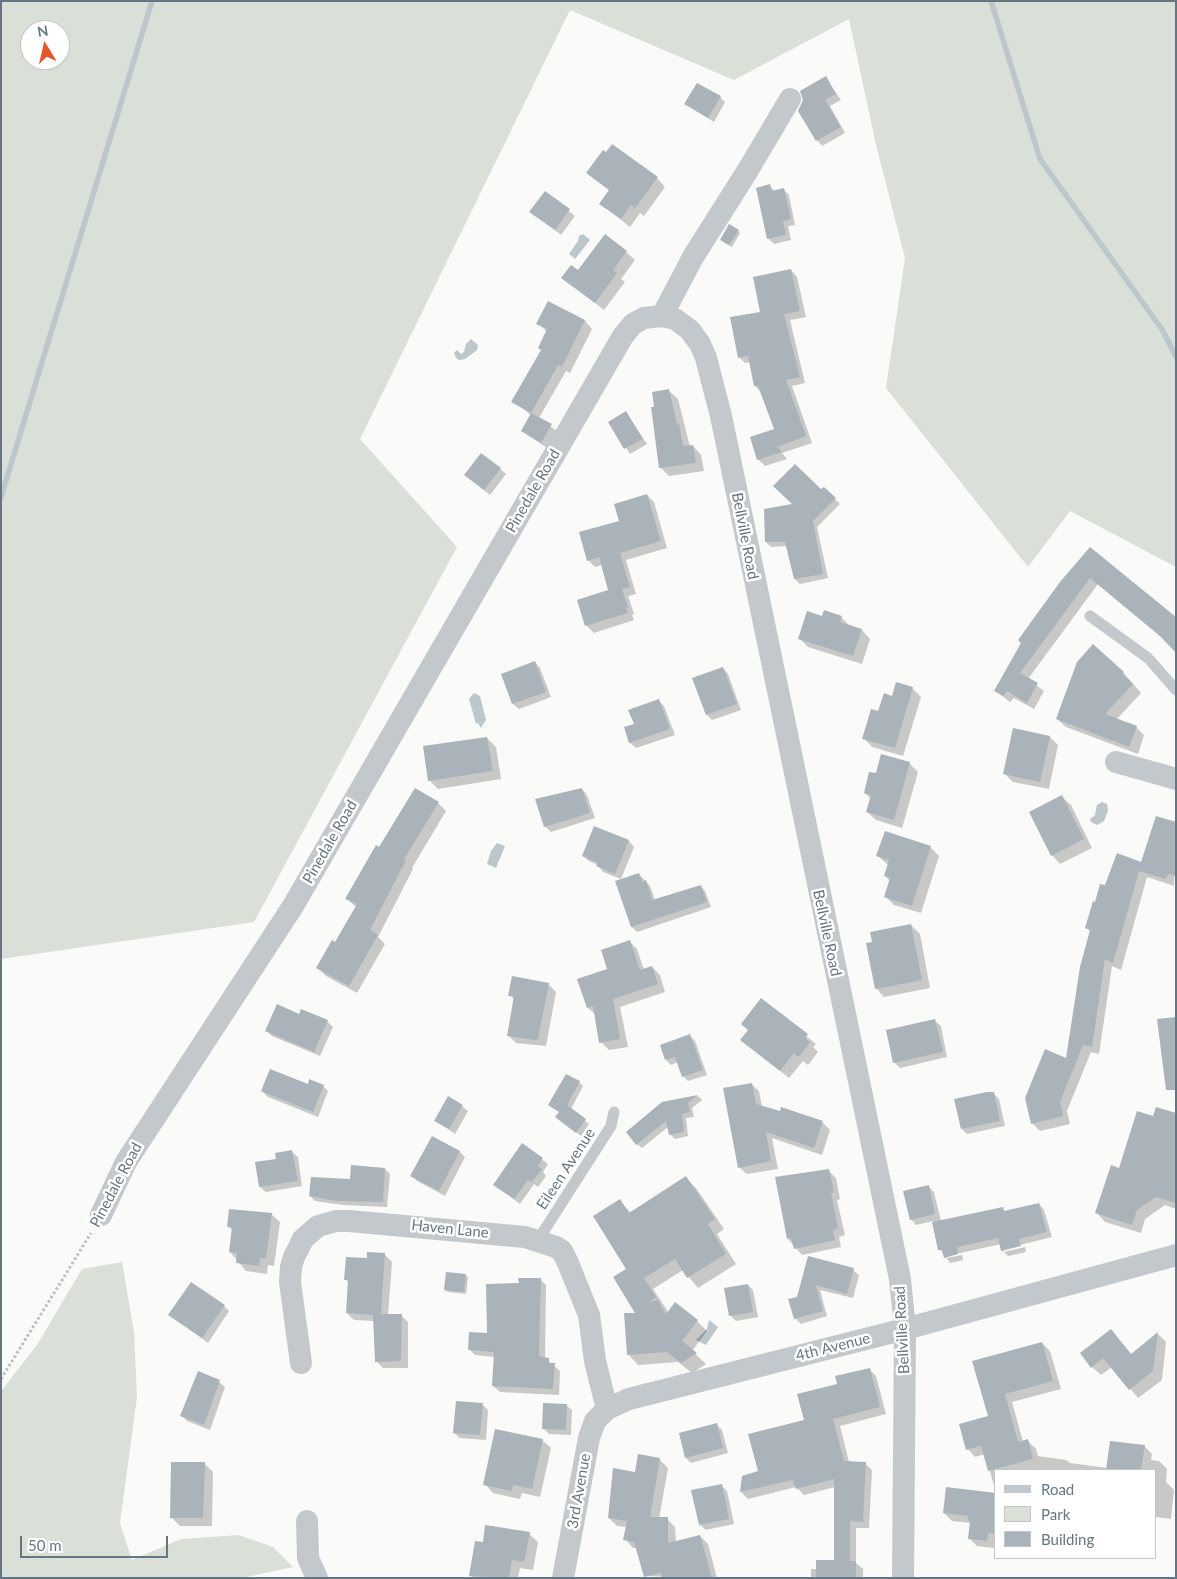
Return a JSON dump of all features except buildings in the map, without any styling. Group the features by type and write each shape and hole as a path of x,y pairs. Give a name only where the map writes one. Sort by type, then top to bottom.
{"street":[{"path":"662,316 693,257 790,99"},
{"name":"Pinedale Road","path":"102,1215 126,1162 293,906 604,366 633,324 644,318 662,316"},
{"name":"Bellville Road","path":"662,316 675,319 686,326 696,337 706,358 715,388 900,1279 905,1329 903,1578"},
{"path":"1116,762 1176,779"},
{"name":"Haven Lane","path":"301,1363 290,1282 291,1268 303,1239 318,1226 336,1221 394,1223 538,1240 562,1252 584,1300 589,1315 595,1361 607,1409"},
{"name":"4th Avenue","path":"607,1409 629,1399 905,1329 1176,1255"},
{"name":"3rd Avenue","path":"563,1578 589,1438 595,1421 607,1409"},
{"path":"307,1521 308,1558 317,1578"}],"lane":[{"path":"1090,616 1148,658 1176,690"},
{"name":"Eileen Avenue","path":"538,1240 611,1126 614,1112"}],"path":[{"name":"Pinedale Road","path":"1,1379 102,1215"}],"green space":[{"path":"1,1 1176,1 1176,567 1070,511 1028,567 886,388 905,258 876,145 849,19 734,80 570,10 360,439 457,547 254,922 1,959"},
{"path":"122,1262 134,1332 137,1397 120,1523 132,1560 181,1539 239,1535 273,1547 293,1567 242,1578 1,1578 1,1391 37,1345 82,1269"}],"shaded area":[{"path":"583,234 590,240 575,259 569,254 578,241 579,236"},
{"path":"471,339 478,345 477,350 465,359 459,360 456,358 454,353 457,350 461,354 464,352 466,344"},
{"path":"474,693 480,696 486,720 481,728 478,723 476,724 469,699"},
{"path":"1102,802 1107,804 1108,811 1104,821 1097,825 1091,822 1090,819 1095,815 1097,805"},
{"path":"497,843 505,846 496,868 487,864 491,851"},
{"path":"709,1320 718,1327 706,1345 696,1340 707,1329"}],"waterway":[{"path":"1,497 152,1"},
{"path":"991,1 1040,159 1163,331 1176,357"}]}
